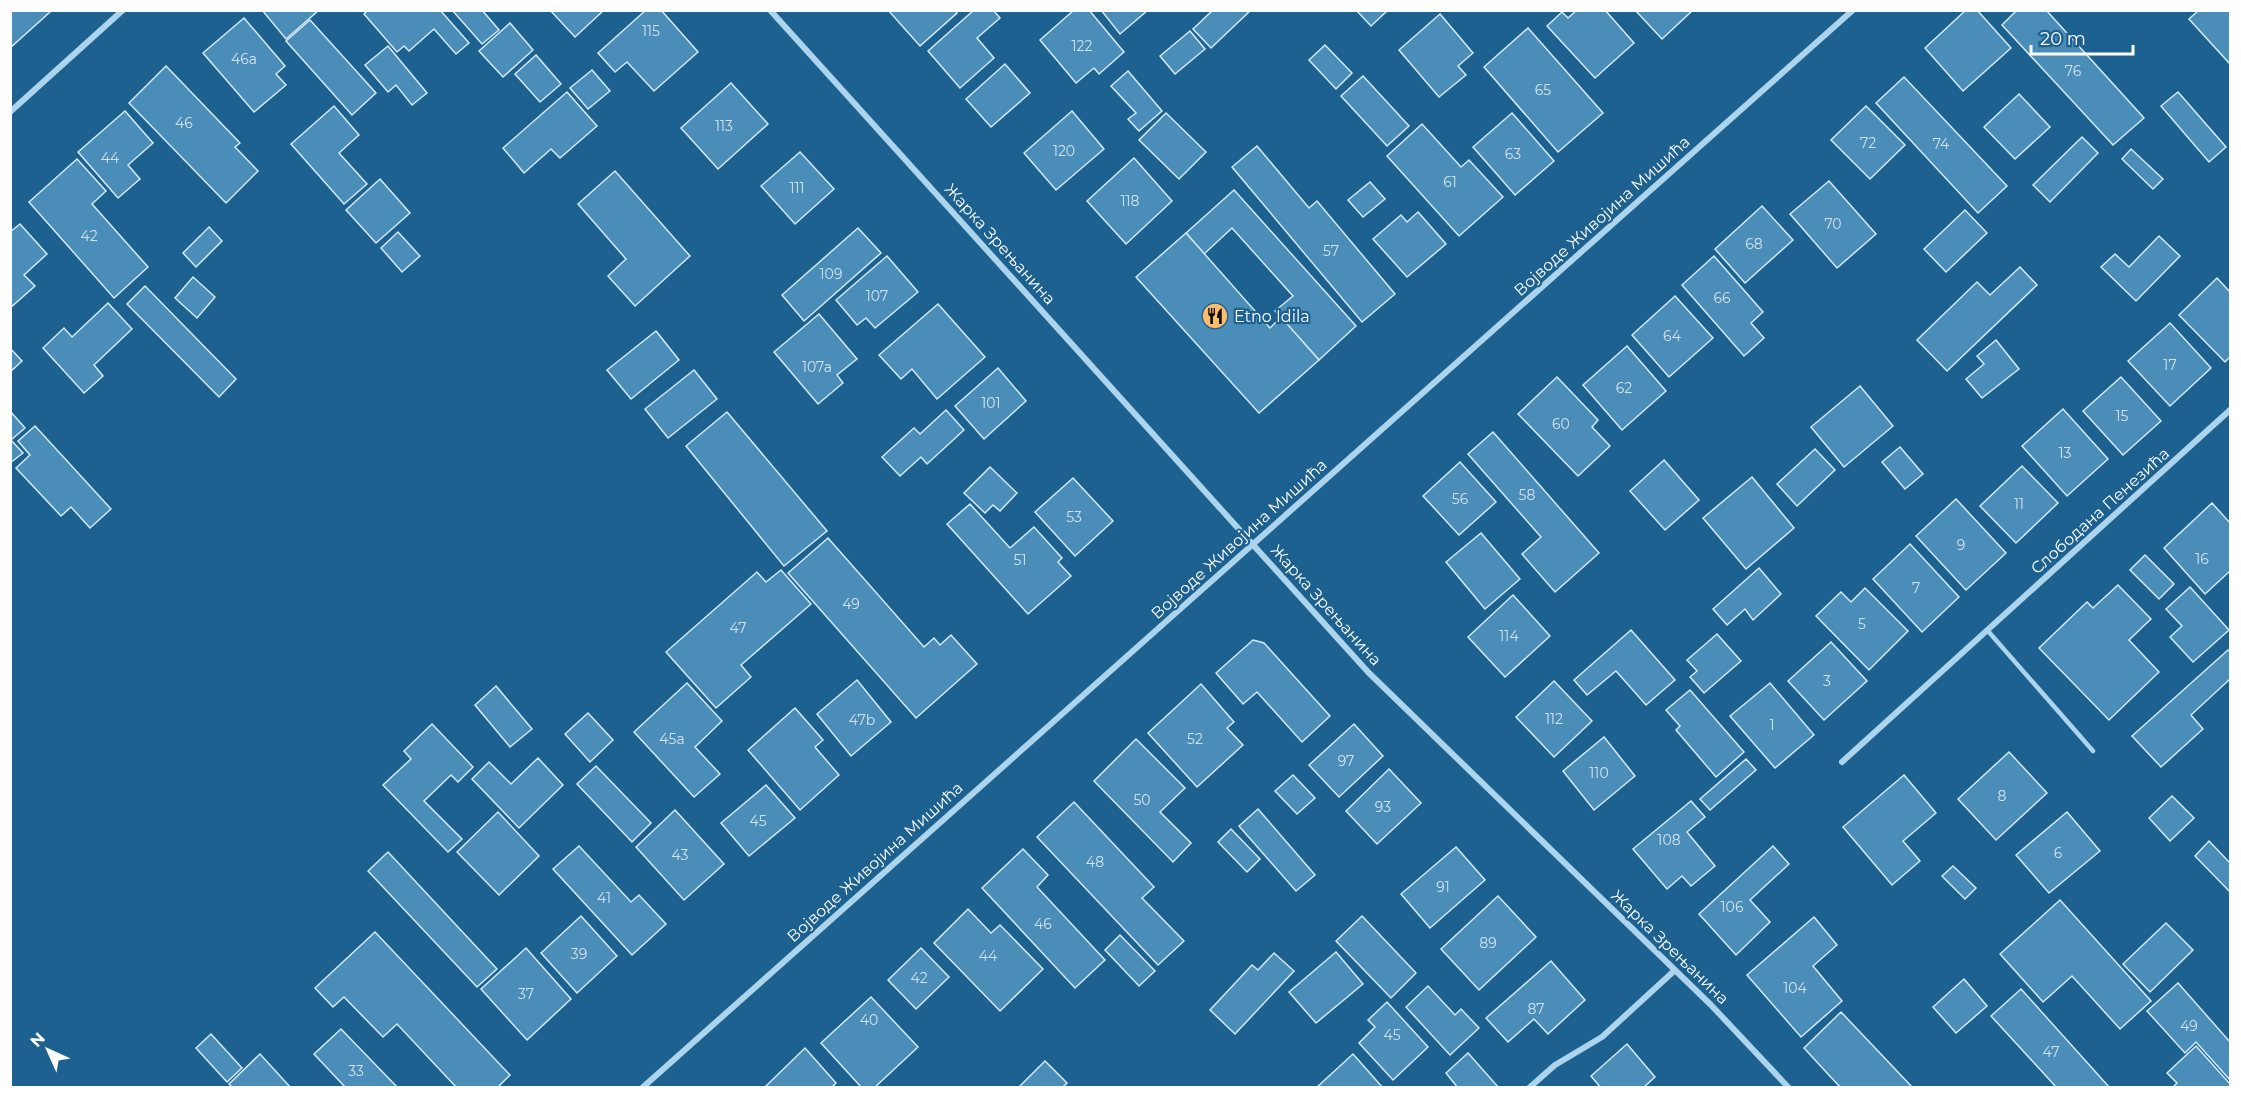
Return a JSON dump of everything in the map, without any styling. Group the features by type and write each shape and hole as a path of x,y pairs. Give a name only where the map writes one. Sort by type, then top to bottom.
{"street":[{"path":"10,112 123,10"},
{"name":"Жарка Зрењанина","path":"770,10 1368,672 1711,1005 1789,1088"},
{"name":"Војводе Живојина Мишића","path":"642,1088 1853,10"},
{"name":"Слободана Пенезића","path":"1842,762 2230,410"},
{"path":"1529,1088 1555,1065 1602,1037 1674,971"}],"lane":[{"path":"1988,631 2093,751"}],"building":[{"path":"10,10 48,10 50,12 10,48"},
{"path":"262,10 319,10 286,39"},
{"path":"368,10 440,10 469,43 456,54 434,29 409,51 404,46 397,52 364,14"},
{"path":"452,10 482,10 499,30 482,44"},
{"path":"550,10 604,10 575,37"},
{"path":"646,10 661,10 698,52 654,91 627,62 615,72 598,53"},
{"path":"888,10 955,10 957,13 920,46"},
{"path":"974,10 993,10 1000,18 977,38 994,58 960,88 928,51"},
{"path":"1074,10 1089,10 1124,52 1099,74 1094,68 1076,83 1040,40"},
{"path":"1101,10 1148,10 1120,34"},
{"path":"1213,10 1251,10 1211,48 1193,29"},
{"path":"1356,10 1388,10 1371,26"},
{"path":"1577,10 1605,10 1634,43 1595,78 1547,26 1562,12 1568,18"},
{"path":"1635,10 1693,10 1662,39"},
{"path":"1966,10 1977,10 2011,48 1963,91 1925,48"},
{"path":"2017,10 2046,10 2144,118 2113,145 2002,25"},
{"path":"2199,10 2230,10 2230,64 2189,19"},
{"path":"1440,14 1473,53 1458,66 1466,75 1439,97 1399,50"},
{"path":"244,18 285,66 276,74 286,85 254,112 203,53"},
{"path":"310,20 376,93 352,115 286,41"},
{"path":"510,23 533,50 503,77 479,51"},
{"path":"1528,28 1603,113 1558,152 1484,67"},
{"path":"1190,31 1205,49 1175,74 1160,56"},
{"path":"1325,45 1352,73 1336,89 1309,60"},
{"path":"388,46 427,93 412,105 396,85 388,92 365,65"},
{"path":"536,55 561,84 540,102 515,74"},
{"path":"1005,64 1030,93 991,127 966,99"},
{"path":"166,66 240,143 235,147 258,171 226,203 129,103"},
{"path":"592,70 610,91 588,109 570,88"},
{"path":"1128,71 1162,111 1139,131 1128,119 1136,113 1111,86"},
{"path":"1363,76 1409,126 1387,146 1341,96"},
{"path":"1904,77 2007,186 1978,213 1876,103"},
{"path":"731,83 768,124 718,169 681,128"},
{"path":"567,92 597,126 560,158 551,149 524,173 503,148"},
{"path":"2178,92 2226,147 2209,162 2161,106"},
{"path":"2019,94 2050,127 2015,159 1984,127"},
{"path":"334,106 359,135 339,153 367,184 344,204 291,144"},
{"path":"1866,106 1905,145 1870,179 1831,140"},
{"path":"125,111 153,143 128,165 140,179 118,198 78,152"},
{"path":"1072,111 1104,149 1056,190 1024,153"},
{"path":"1166,113 1206,152 1179,179 1139,140"},
{"path":"1512,113 1554,161 1515,195 1473,147"},
{"path":"1422,124 1461,167 1469,160 1503,197 1459,236 1387,156"},
{"path":"2082,137 2098,153 2050,202 2033,185"},
{"path":"1257,146 1309,208 1317,201 1395,294 1362,322 1232,167"},
{"path":"2131,149 2163,179 2153,189 2122,159"},
{"path":"800,152 834,189 795,224 761,186"},
{"path":"1134,158 1172,201 1126,244 1087,201"},
{"path":"77,159 106,191 92,204 148,267 114,298 29,202"},
{"path":"615,171 690,256 635,306 608,276 626,259 578,204"},
{"path":"380,179 410,213 376,243 346,210"},
{"path":"1829,181 1876,234 1837,268 1790,214"},
{"path":"1370,182 1385,199 1363,217 1348,200"},
{"path":"1234,190 1356,326 1319,360 1275,311 1293,296 1232,228 1204,254 1186,233"},
{"path":"1762,206 1793,240 1745,283 1715,249"},
{"path":"1965,210 1987,233 1946,272 1924,249"},
{"path":"1418,212 1446,244 1407,277 1373,239 1401,215 1407,222"},
{"path":"20,224 47,254 24,275 35,286 10,308 10,232"},
{"path":"209,227 222,241 196,267 183,253"},
{"path":"858,228 881,253 804,321 782,295"},
{"path":"398,232 420,256 402,272 381,248"},
{"path":"1186,233 1270,328 1281,317 1319,360 1259,413 1136,277"},
{"path":"2159,236 2180,256 2136,301 2101,267 2115,254 2129,267"},
{"path":"887,256 918,292 875,328 866,318 857,325 836,300"},
{"path":"1714,256 1763,312 1751,323 1764,338 1744,356 1682,285"},
{"path":"2020,267 2037,285 1947,371 1917,340 1977,282 1990,295"},
{"path":"193,277 215,297 197,318 175,298"},
{"path":"2217,278 2230,292 2230,357 2225,362 2179,315"},
{"path":"145,286 236,379 219,397 127,304"},
{"path":"1675,296 1713,338 1669,377 1632,335"},
{"path":"108,303 132,329 94,365 103,376 84,393 43,348 64,328 72,337"},
{"path":"938,304 985,357 937,399 912,369 901,379 879,355"},
{"path":"819,314 857,359 837,375 843,383 818,404 774,352"},
{"path":"2170,323 2211,368 2170,406 2128,361"},
{"path":"656,331 679,360 631,399 607,370"},
{"path":"1996,340 2019,369 1982,398 1966,379 1984,364 1977,356"},
{"path":"1627,346 1666,391 1622,430 1583,385"},
{"path":"10,348 22,361 10,372"},
{"path":"998,368 1026,401 984,439 955,406"},
{"path":"694,370 717,399 668,438 645,409"},
{"path":"1557,377 1598,420 1592,427 1610,446 1578,476 1518,414"},
{"path":"2121,377 2161,421 2123,455 2083,411"},
{"path":"1860,386 1893,426 1844,467 1811,427"},
{"path":"2063,409 2108,459 2067,496 2022,446"},
{"path":"946,410 964,430 927,464 921,457 900,476 882,457 914,428 920,434"},
{"path":"10,411 25,428 11,440 23,453 10,463"},
{"path":"727,412 827,531 784,566 686,446"},
{"path":"35,426 111,509 90,528 71,507 61,516 16,468 30,455 18,441"},
{"path":"1493,432 1599,553 1555,592 1522,554 1541,537 1468,454"},
{"path":"1900,447 1923,474 1905,489 1882,462"},
{"path":"1815,449 1835,470 1797,506 1777,484"},
{"path":"1664,460 1699,500 1665,530 1630,491"},
{"path":"1460,462 1496,502 1459,535 1423,496"},
{"path":"2022,466 2058,503 2016,543 1980,506"},
{"path":"990,467 1017,493 1000,511 993,505 985,513 964,493"},
{"path":"1752,477 1794,528 1746,569 1703,518"},
{"path":"1073,478 1113,521 1075,556 1035,512"},
{"path":"1956,499 2006,553 1966,590 1916,536"},
{"path":"2212,503 2230,523 2230,571 2205,594 2164,548"},
{"path":"970,504 1010,548 1034,527 1062,558 1058,562 1071,576 1028,614 947,524"},
{"path":"1481,533 1520,579 1485,609 1446,562"},
{"path":"828,538 924,647 934,638 940,645 951,635 977,664 916,718 788,573"},
{"path":"1910,544 1959,597 1922,632 1873,579"},
{"path":"2145,555 2174,584 2159,599 2130,570"},
{"path":"1759,568 1781,594 1753,620 1745,609 1727,625 1713,609"},
{"path":"781,570 811,604 741,665 751,677 716,708 666,652 757,572 766,582"},
{"path":"2118,585 2151,619 2129,640 2159,672 2109,720 2039,648 2087,602 2093,608"},
{"path":"2190,587 2229,630 2193,662 2170,637 2182,626 2166,609"},
{"path":"1865,588 1908,631 1869,670 1816,616 1841,592 1851,602"},
{"path":"1513,595 1550,636 1505,677 1468,637"},
{"path":"1631,630 1675,680 1646,705 1616,671 1587,695 1574,680"},
{"path":"1717,634 1741,661 1704,693 1690,677 1697,671 1687,660"},
{"path":"1253,640 1264,643 1330,716 1302,742 1257,692 1243,704 1216,673"},
{"path":"1831,642 1867,681 1824,720 1788,681"},
{"path":"2228,650 2230,652 2230,679 2191,715 2203,729 2161,767 2132,736"},
{"path":"857,680 891,722 851,756 817,714"},
{"path":"1554,681 1592,721 1554,757 1516,717"},
{"path":"687,683 722,721 695,747 720,774 694,797 634,732"},
{"path":"1770,683 1814,735 1775,768 1730,716"},
{"path":"1201,684 1234,722 1227,728 1243,745 1197,787 1148,733"},
{"path":"496,686 532,729 510,747 475,705"},
{"path":"1690,690 1744,752 1716,777 1676,730 1680,726 1666,710"},
{"path":"795,708 823,740 815,747 839,775 800,810 748,750"},
{"path":"588,713 613,740 590,762 565,734"},
{"path":"432,724 473,767 458,782 451,775 424,801 462,839 448,852 383,785 411,759 404,751"},
{"path":"1354,724 1383,756 1339,797 1309,765"},
{"path":"1604,737 1635,776 1594,810 1563,771"},
{"path":"1136,739 1185,788 1160,812 1191,843 1173,862 1094,781"},
{"path":"2009,752 2047,793 1996,840 1958,799"},
{"path":"538,758 563,785 519,828 472,779 489,762 511,784"},
{"path":"1746,759 1756,770 1710,810 1700,799"},
{"path":"596,766 651,823 632,842 577,784"},
{"path":"1389,769 1421,803 1377,844 1346,811"},
{"path":"1293,775 1315,798 1297,814 1275,791"},
{"path":"1904,775 1936,813 1903,841 1920,861 1892,885 1843,827"},
{"path":"766,785 795,818 749,856 721,823"},
{"path":"2172,796 2194,818 2170,841 2149,818"},
{"path":"1691,801 1705,817 1687,832 1715,866 1691,886 1682,876 1667,889 1633,849"},
{"path":"1074,802 1154,887 1142,898 1184,941 1158,965 1037,837"},
{"path":"1258,809 1315,875 1296,891 1239,826"},
{"path":"675,810 724,864 684,900 636,847"},
{"path":"498,812 539,856 499,895 457,852"},
{"path":"2067,812 2100,851 2049,893 2016,855"},
{"path":"1231,829 1260,859 1247,872 1218,842"},
{"path":"2209,841 2230,863 2230,892 2195,856"},
{"path":"579,846 631,902 639,895 666,924 632,955 553,869"},
{"path":"1773,846 1789,864 1750,900 1770,922 1736,955 1699,914"},
{"path":"1456,847 1485,880 1430,928 1401,894"},
{"path":"1023,849 1048,875 1037,887 1105,960 1075,988 982,888"},
{"path":"388,852 497,969 477,987 368,871"},
{"path":"1953,866 1976,888 1965,899 1942,876"},
{"path":"1498,896 1536,937 1479,990 1441,949"},
{"path":"2060,900 2151,1001 2120,1029 2072,976 2043,1002 2000,954"},
{"path":"968,909 991,933 1000,925 1043,969 1000,1011 934,943"},
{"path":"581,916 617,956 577,993 541,953"},
{"path":"1362,916 1416,973 1391,998 1336,941"},
{"path":"1814,917 1837,945 1813,966 1842,1001 1801,1037 1747,975"},
{"path":"2166,923 2193,950 2150,992 2123,964"},
{"path":"375,932 510,1075 497,1088 457,1088 397,1024 383,1037 344,997 333,1007 315,988"},
{"path":"1120,935 1155,971 1139,986 1105,950"},
{"path":"526,948 571,999 527,1040 481,989"},
{"path":"921,948 949,977 916,1009 888,980"},
{"path":"1336,952 1363,984 1316,1023 1289,992"},
{"path":"1274,953 1294,971 1235,1034 1210,1010 1252,965 1258,970"},
{"path":"1551,961 1585,1000 1548,1034 1534,1019 1508,1042 1486,1018"},
{"path":"1964,979 1987,1006 1956,1033 1933,1007"},
{"path":"2178,983 2230,1042 2230,1080 2196,1042 2185,1053 2147,1011"},
{"path":"1428,986 1455,1015 1461,1009 1479,1028 1450,1055 1406,1007"},
{"path":"2021,989 2110,1088 2057,1088 1991,1016"},
{"path":"871,997 918,1047 874,1088 862,1088 821,1043"},
{"path":"1387,1002 1428,1047 1393,1080 1359,1043 1375,1027 1368,1020"},
{"path":"1841,1012 1913,1088 1841,1088 1804,1048"},
{"path":"341,1029 398,1088 346,1088 314,1054"},
{"path":"211,1034 242,1068 227,1082 196,1048"},
{"path":"1627,1044 1655,1077 1643,1088 1601,1088 1591,1076"},
{"path":"2196,1046 2230,1084 2230,1088 2172,1088 2177,1083 2167,1073"},
{"path":"805,1048 836,1083 831,1088 764,1088"},
{"path":"1468,1053 1499,1088 1458,1088 1446,1073"},
{"path":"260,1054 291,1088 233,1088 229,1084"},
{"path":"1353,1054 1383,1088 1316,1088"},
{"path":"1045,1061 1067,1083 1062,1088 1018,1088"}],"place":[{"name":"Etno Idila","path":"1215,316"}]}
